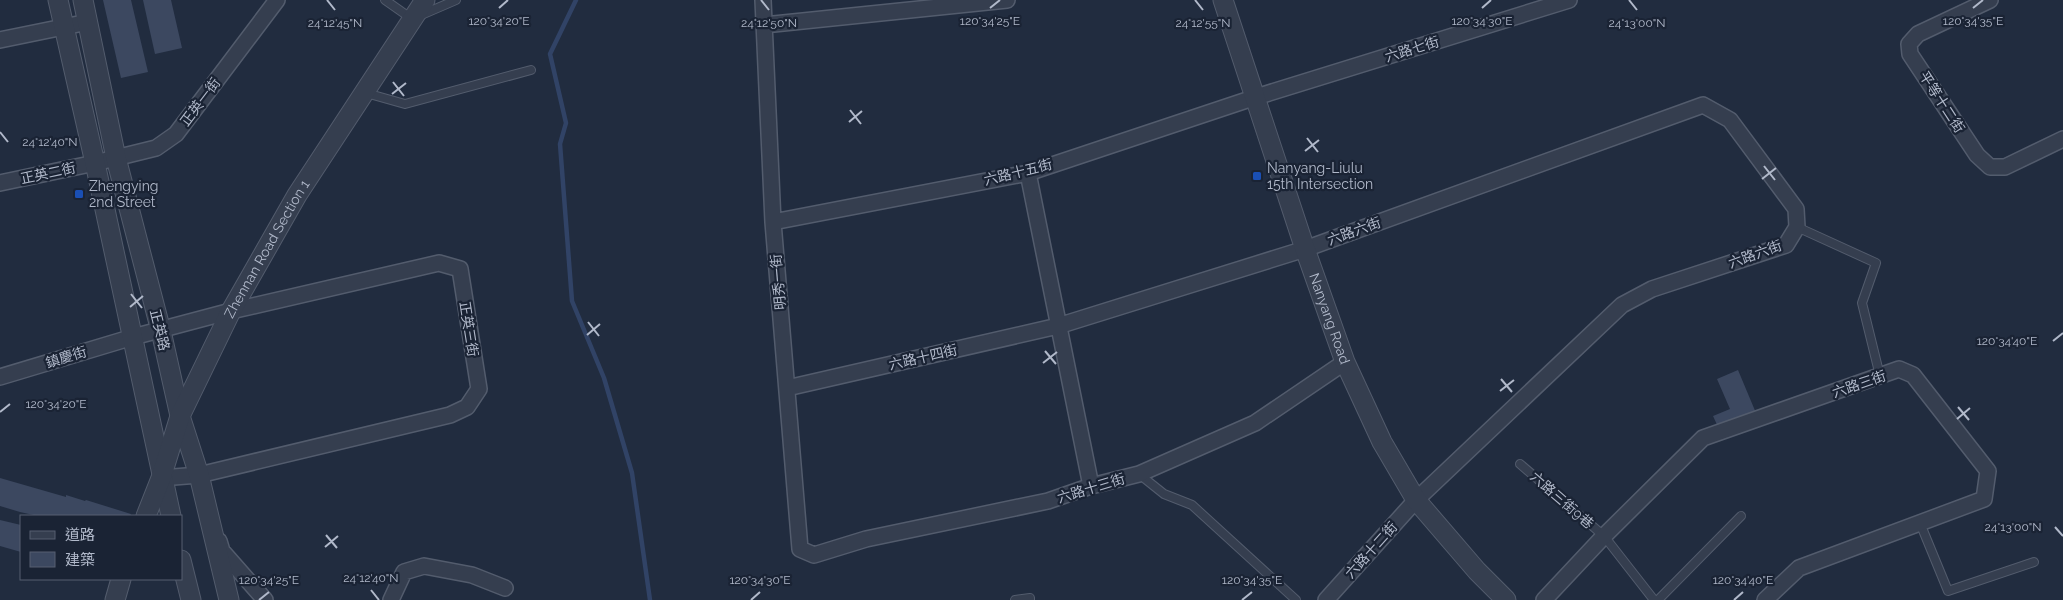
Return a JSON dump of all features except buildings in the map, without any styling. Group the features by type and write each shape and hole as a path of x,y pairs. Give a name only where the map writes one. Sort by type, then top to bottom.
{"street":[{"name":"正英路","path":"58,0 133,338 161,478 171,515"},
{"name":"正英路","path":"83,0 116,158 161,331 180,416 199,475 230,600"},
{"name":"正英一街","path":"95,163 156,148 176,134 277,0"},
{"name":"Zhennan Road Section 1","path":"146,515 161,478 180,416 231,311 297,195 424,0"},
{"name":"明秀一街","path":"763,0 772,222 800,549 814,555"},
{"path":"764,25 1007,0"},
{"name":"Nanyang Road","path":"1223,0 1305,249 1345,362 1382,442 1416,500 1477,571 1506,600"},
{"name":"六路七街","path":"1256,97 1569,0"},
{"name":"平等十二街","path":"1990,0 1918,34 1909,44 1910,54 1977,155 1990,167 2005,167 2063,139"},
{"path":"0,40 88,22"},
{"name":"六路十五街","path":"772,222 1028,173 1256,97"},
{"name":"六路六街","path":"1305,249 1703,105 1730,120 1796,209 1797,227 1786,246 1652,289 1622,305 1416,500"},
{"name":"正英二街","path":"0,183 95,163"},
{"path":"1028,173 1091,486"},
{"name":"六路十四街","path":"787,388 1058,326 1305,249"},
{"name":"正英三街","path":"133,338 231,311 439,264 460,269 478,389 467,407 450,416 199,475 161,478"},
{"name":"鎮慶街","path":"0,377 133,338"},
{"name":"六路十三街","path":"814,555 866,539 1048,501 1091,486 1139,474 1255,423 1345,362"},
{"name":"六路三街","path":"1544,600 1604,536 1703,438 1899,370 1913,376 1988,470 1984,499 1799,568 1765,600"},
{"path":"199,475 210,518 222,551 265,600"},
{"name":"六路十二街","path":"1326,600 1416,500"},
{"path":"182,564 191,600"},
{"path":"392,600 404,572 424,566 472,575 505,588"},
{"path":"114,600 121,580"}],"lane":[{"path":"385,0 412,19 456,0"},
{"path":"364,92 405,104 531,70"},
{"path":"1797,227 1876,263 1862,303 1880,376"},
{"name":"六路三街9巷","path":"1520,464 1604,536 1654,600"},
{"path":"1139,474 1164,494 1192,505 1296,600"},
{"path":"1658,600 1741,516"},
{"path":"1920,523 1948,591 2034,562"},
{"path":"1015,600 1030,598 1030,600"}],"waterway":[{"path":"576,0 550,54 566,123 560,144 572,301 604,378 632,473 650,600"}],"place":[{"name":"Nanyang-Liulu 15th Intersection","path":"1257,176"},
{"name":"Zhengying 2nd Street","path":"79,194"}]}
